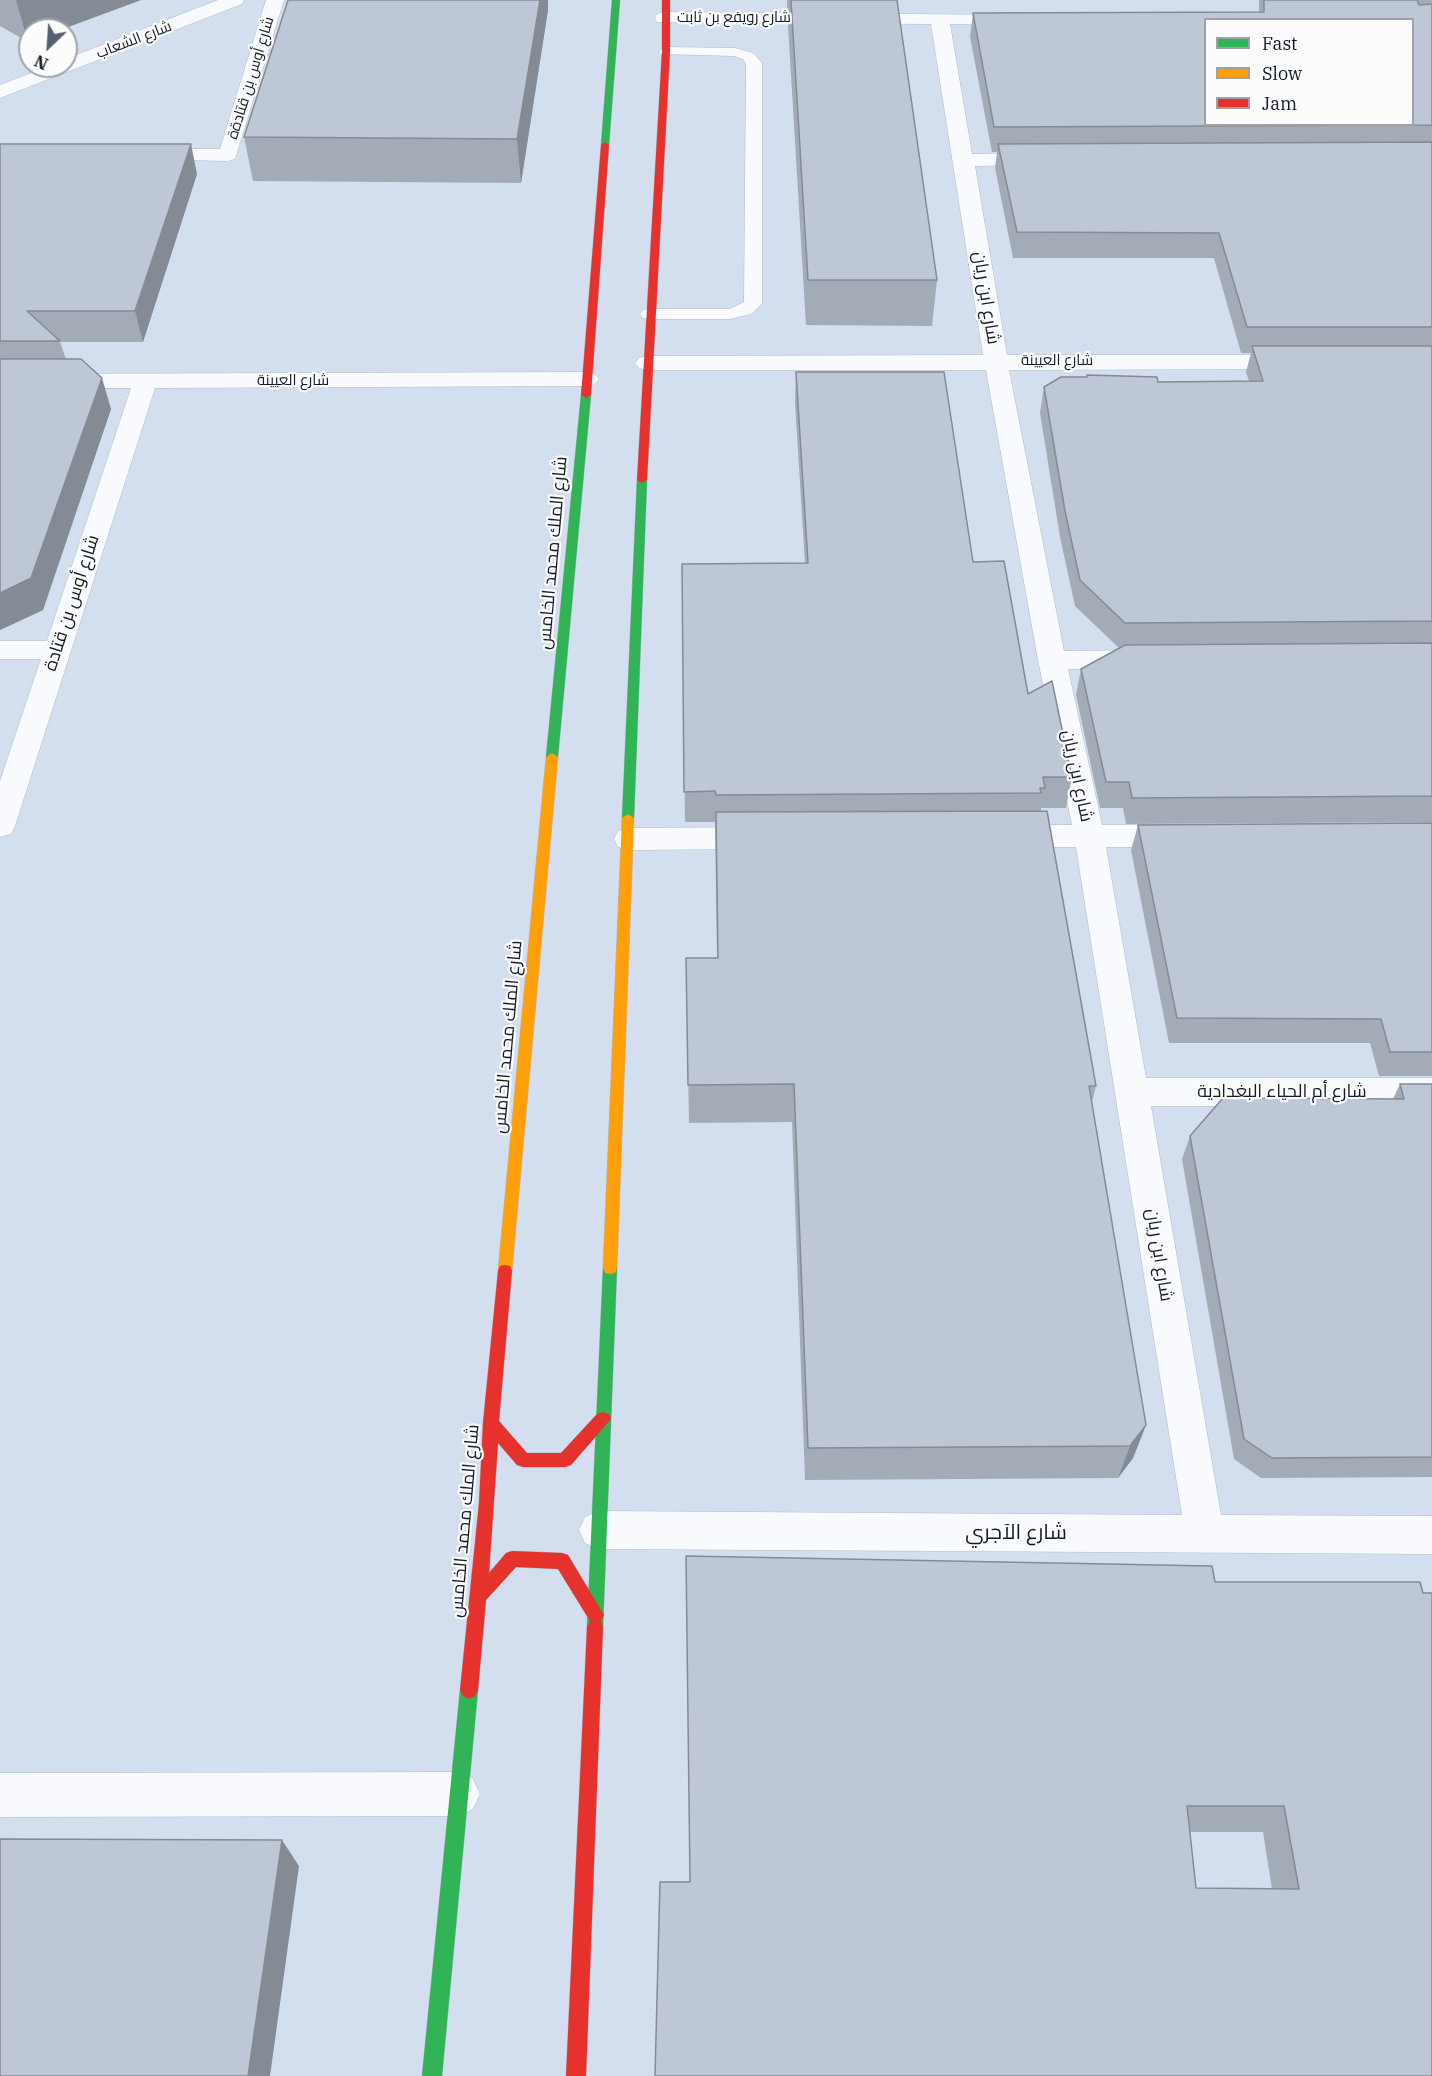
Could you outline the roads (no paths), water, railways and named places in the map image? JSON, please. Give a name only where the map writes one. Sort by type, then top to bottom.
[{"type":"street","name":"شارع الشعاب","points":[[0,92],[235,0]]},
{"type":"street","name":"شارع أوس بن قتادةة","points":[[126,155],[228,155],[275,0]]},
{"type":"street","name":"شارع الملك محمد الخامس","points":[[432,2076],[487,1503],[491,1423],[587,379],[616,0]]},
{"type":"street","name":"شارع رويفع بن ثابت","points":[[665,9],[940,19],[990,9],[1039,19]]},
{"type":"street","points":[[576,2076],[647,363],[666,51],[665,9]]},
{"type":"street","name":"شارع ابن ريان","points":[[940,19],[996,361],[1052,660],[1089,836],[1133,1092],[1204,1535]]},
{"type":"street","points":[[964,160],[1057,159]]},
{"type":"street","name":"شارع العيينة","points":[[647,363],[1314,362]]},
{"type":"street","name":"شارع العيينة","points":[[0,381],[587,379]]},
{"type":"street","name":"شارع أوس بن قتادة","points":[[0,826],[145,381]]},
{"type":"street","points":[[0,650],[56,650]]},
{"type":"street","points":[[1052,660],[1171,659]]},
{"type":"street","points":[[983,837],[1208,836]]},
{"type":"street","points":[[629,839],[794,838]]},
{"type":"street","name":"شارع أم الحياء البغدادية","points":[[1133,1092],[1432,1092]]},
{"type":"street","points":[[491,1423],[523,1460],[565,1460],[603,1419]]},
{"type":"street","name":"شارع الآجري","points":[[599,1530],[1432,1535]]},
{"type":"street","points":[[477,1598],[512,1560],[562,1561],[596,1615]]},
{"type":"street","points":[[0,1795],[458,1794]]},
{"type":"lane","points":[[650,314],[730,314],[745,310],[753,304],[754,63],[748,56],[735,52],[666,51]]}]
